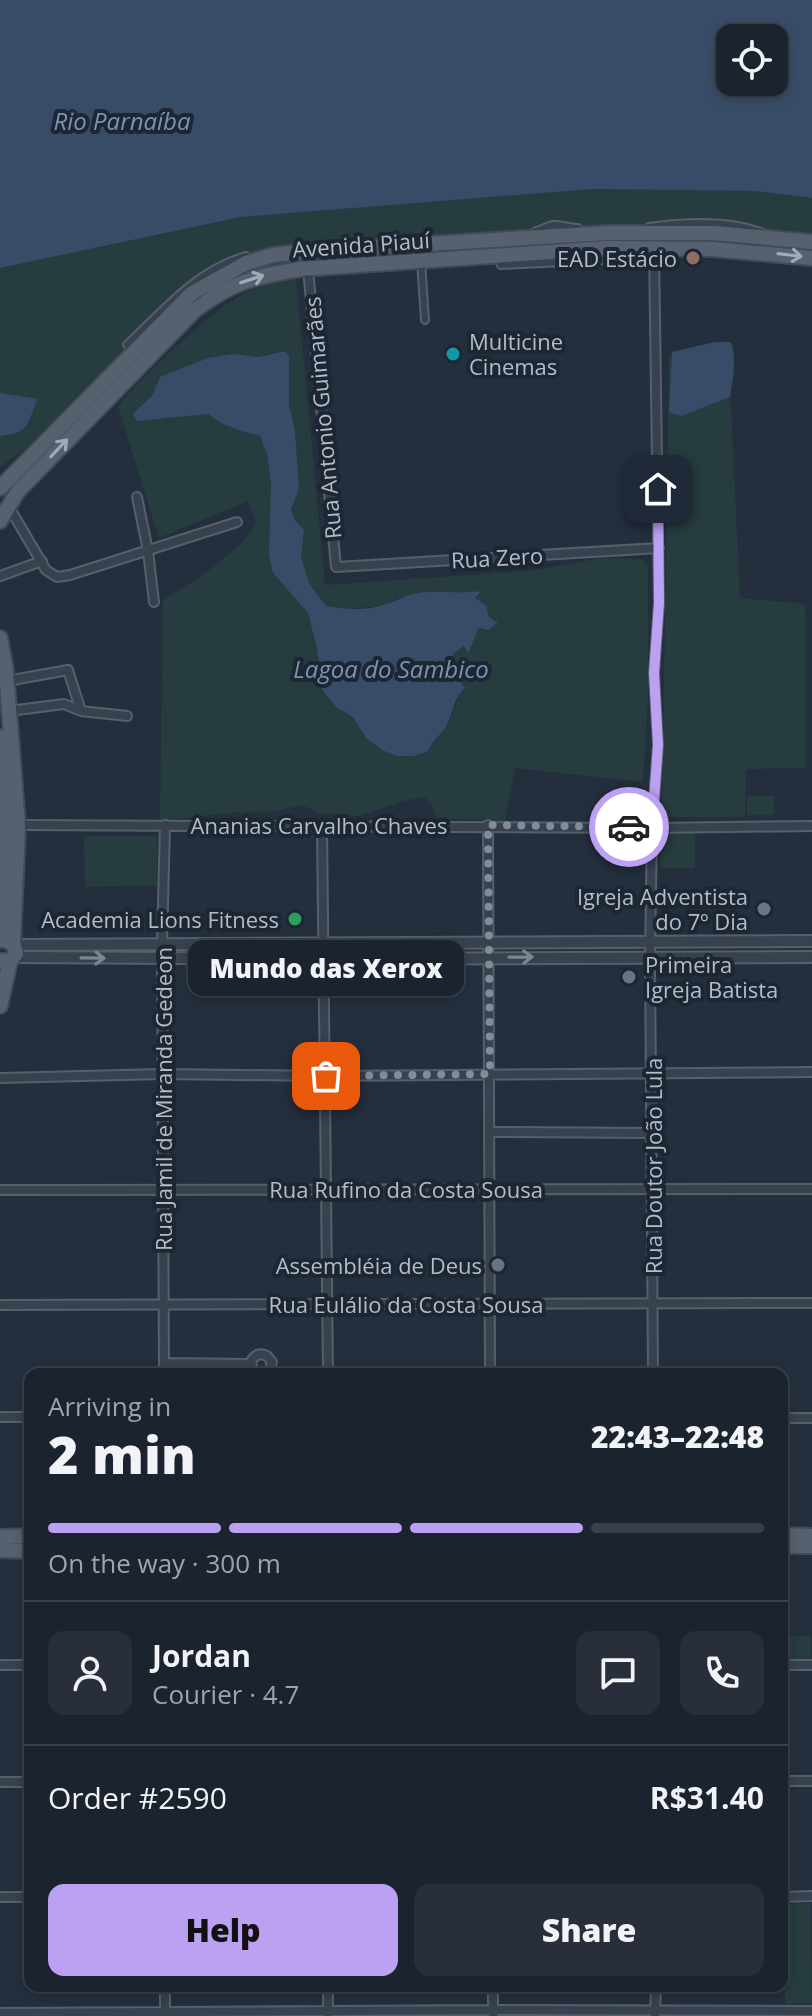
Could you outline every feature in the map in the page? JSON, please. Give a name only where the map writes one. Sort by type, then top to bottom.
[{"type":"main road","name":"Avenida Piauí","points":[[0,488],[192,293],[246,263],[273,255],[607,233],[715,233],[812,258]]},
{"type":"main road","name":"Avenida Piauí","points":[[0,521],[4,508],[18,491],[195,310],[227,288],[258,275],[594,249],[649,253],[812,240]]},
{"type":"main road","name":"Avenida Piauí","points":[[0,476],[39,447]]},
{"type":"main road","points":[[0,638],[7,681],[18,825],[8,950],[0,1006]]},
{"type":"main road","points":[[0,737],[8,950]]},
{"type":"main road","points":[[788,1535],[812,1536]]},
{"type":"main road","points":[[0,1537],[24,1536]]},
{"type":"main road","points":[[788,1546],[812,1546]]},
{"type":"main road","points":[[0,1550],[24,1551]]},
{"type":"street","points":[[127,345],[194,282],[216,268],[239,258],[294,247],[542,231],[548,226],[563,225],[584,228],[701,224],[747,227],[812,240]]},
{"type":"street","points":[[501,265],[649,253],[659,548],[659,618],[654,673],[658,745],[652,828],[651,943]]},
{"type":"street","points":[[421,261],[425,320]]},
{"type":"street","name":"Rua Antonio Guimarães","points":[[308,269],[336,567]]},
{"type":"street","points":[[137,497],[154,602]]},
{"type":"street","points":[[4,508],[50,574],[57,577],[237,522]]},
{"type":"street","name":"Rua Zero","points":[[336,567],[659,548]]},
{"type":"street","points":[[0,576],[42,561]]},
{"type":"street","points":[[7,681],[68,670],[81,711]]},
{"type":"street","points":[[9,711],[64,704],[81,711],[127,716]]},
{"type":"street","name":"Ananias Carvalho Chaves","points":[[18,825],[812,826]]},
{"type":"street","name":"Rua Jamil de Miranda Gedeon","points":[[164,1368],[162,944],[165,825]]},
{"type":"street","points":[[488,825],[490,1368]]},
{"type":"street","points":[[322,826],[328,1368]]},
{"type":"street","points":[[8,950],[162,944],[812,941]]},
{"type":"street","points":[[565,942],[565,956]]},
{"type":"street","points":[[731,956],[732,942]]},
{"type":"street","name":"Rua Doutor João Lula","points":[[651,943],[653,1368]]},
{"type":"street","points":[[8,950],[163,959],[812,957]]},
{"type":"street","points":[[0,1078],[164,1074],[326,1076],[812,1072]]},
{"type":"street","points":[[490,1132],[653,1133]]},
{"type":"street","name":"Rua Rufino da Costa Sousa","points":[[0,1190],[812,1189]]},
{"type":"street","name":"Rua Eulálio da Costa Sousa","points":[[0,1305],[812,1303]]},
{"type":"street","points":[[251,1364],[257,1355],[267,1356],[272,1366],[270,1368]]},
{"type":"street","points":[[164,1363],[251,1364]]},
{"type":"street","points":[[251,1364],[254,1368]]},
{"type":"street","points":[[0,1417],[24,1417]]},
{"type":"street","points":[[788,1418],[812,1418]]},
{"type":"street","points":[[0,1665],[24,1665]]},
{"type":"street","points":[[788,1665],[812,1665]]},
{"type":"street","points":[[788,1781],[812,1781]]},
{"type":"street","points":[[0,1782],[24,1782]]},
{"type":"street","points":[[788,1897],[812,1896]]},
{"type":"street","points":[[0,1897],[24,1897]]},
{"type":"street","points":[[165,1992],[165,2014]]},
{"type":"street","points":[[328,1992],[328,2014]]},
{"type":"street","points":[[493,1992],[493,2013]]},
{"type":"street","points":[[655,2014],[656,1992]]},
{"type":"street","points":[[0,2013],[655,2014],[812,2011]]},
{"type":"green space","points":[[593,189],[755,191],[812,198],[812,238],[644,227],[572,228],[563,225],[542,231],[265,252],[127,345],[71,409],[26,449],[0,467],[0,268],[241,217]]},
{"type":"green space","points":[[296,279],[325,585],[529,571],[602,558],[641,559],[648,566],[648,700],[643,782],[515,768],[505,822],[437,818],[432,804],[424,797],[359,816],[319,813],[302,805],[268,813],[237,812],[160,821],[163,600],[228,555],[256,523],[248,501],[159,538],[118,407],[155,366],[218,310],[246,292],[278,281]],"holes":[[[285,351],[289,404],[295,431],[299,489],[291,509],[304,530],[301,557],[310,585],[326,606],[347,609],[381,606],[424,592],[480,592],[475,598],[491,620],[497,622],[479,628],[468,652],[464,646],[453,654],[454,667],[461,671],[458,697],[449,722],[435,738],[412,741],[366,738],[353,717],[336,707],[322,690],[317,649],[308,613],[273,573],[271,484],[267,454],[260,436],[227,425],[209,414],[163,419],[142,403],[153,394],[233,354],[259,357]]]},
{"type":"green space","points":[[728,341],[740,598],[805,604],[806,768],[746,769],[745,817],[662,817],[669,354]]},
{"type":"green space","points":[[747,796],[774,796],[774,815],[747,815]]},
{"type":"green space","points":[[659,834],[695,834],[695,868],[660,868]]},
{"type":"green space","points":[[84,836],[157,836],[158,885],[85,887]]},
{"type":"green space","points":[[788,1636],[811,1636],[811,1661],[788,1660]]},
{"type":"green space","points":[[811,1903],[812,2003],[785,2004],[785,1992],[788,1992],[788,1904]]},
{"type":"water","name":"Rio Parnaíba","points":[[0,0],[812,0],[812,198],[755,191],[593,189],[241,217],[0,268]]},
{"type":"water","points":[[715,342],[731,342],[733,349],[730,397],[681,416],[669,412],[672,352]]},
{"type":"water","name":"Lagoa do Sambico","points":[[285,351],[289,356],[289,404],[295,431],[299,489],[291,509],[304,530],[301,557],[310,585],[326,606],[369,608],[419,593],[481,591],[475,598],[487,606],[489,616],[498,622],[488,630],[479,628],[468,653],[464,646],[453,654],[454,667],[461,671],[458,679],[465,688],[444,730],[428,751],[415,756],[397,756],[382,750],[366,738],[353,717],[336,707],[322,690],[317,649],[308,613],[273,573],[269,555],[271,484],[267,454],[260,436],[227,425],[209,414],[137,421],[133,414],[153,394],[160,377],[208,358],[233,354],[259,357]]},
{"type":"water","points":[[0,393],[38,399],[26,426],[10,435],[0,436]]},
{"type":"way so far","points":[[326,1076],[490,1074],[488,825],[629,827]]},
{"type":"place","name":"EAD Estácio","points":[[693,258]]},
{"type":"place","name":"Multicine Cinemas","points":[[453,354]]},
{"type":"place","name":"Igreja Adventista do 7º Dia","points":[[764,909]]},
{"type":"place","name":"Academia Lions Fitness","points":[[295,919]]},
{"type":"place","name":"Primeira Igreja Batista","points":[[629,977]]},
{"type":"place","name":"Mundo das Xerox","points":[[326,1076]]},
{"type":"place","name":"Assembléia de Deus","points":[[498,1265]]},
{"type":"route","points":[[629,827],[652,828],[658,745],[654,673],[659,603],[658,489]]}]
